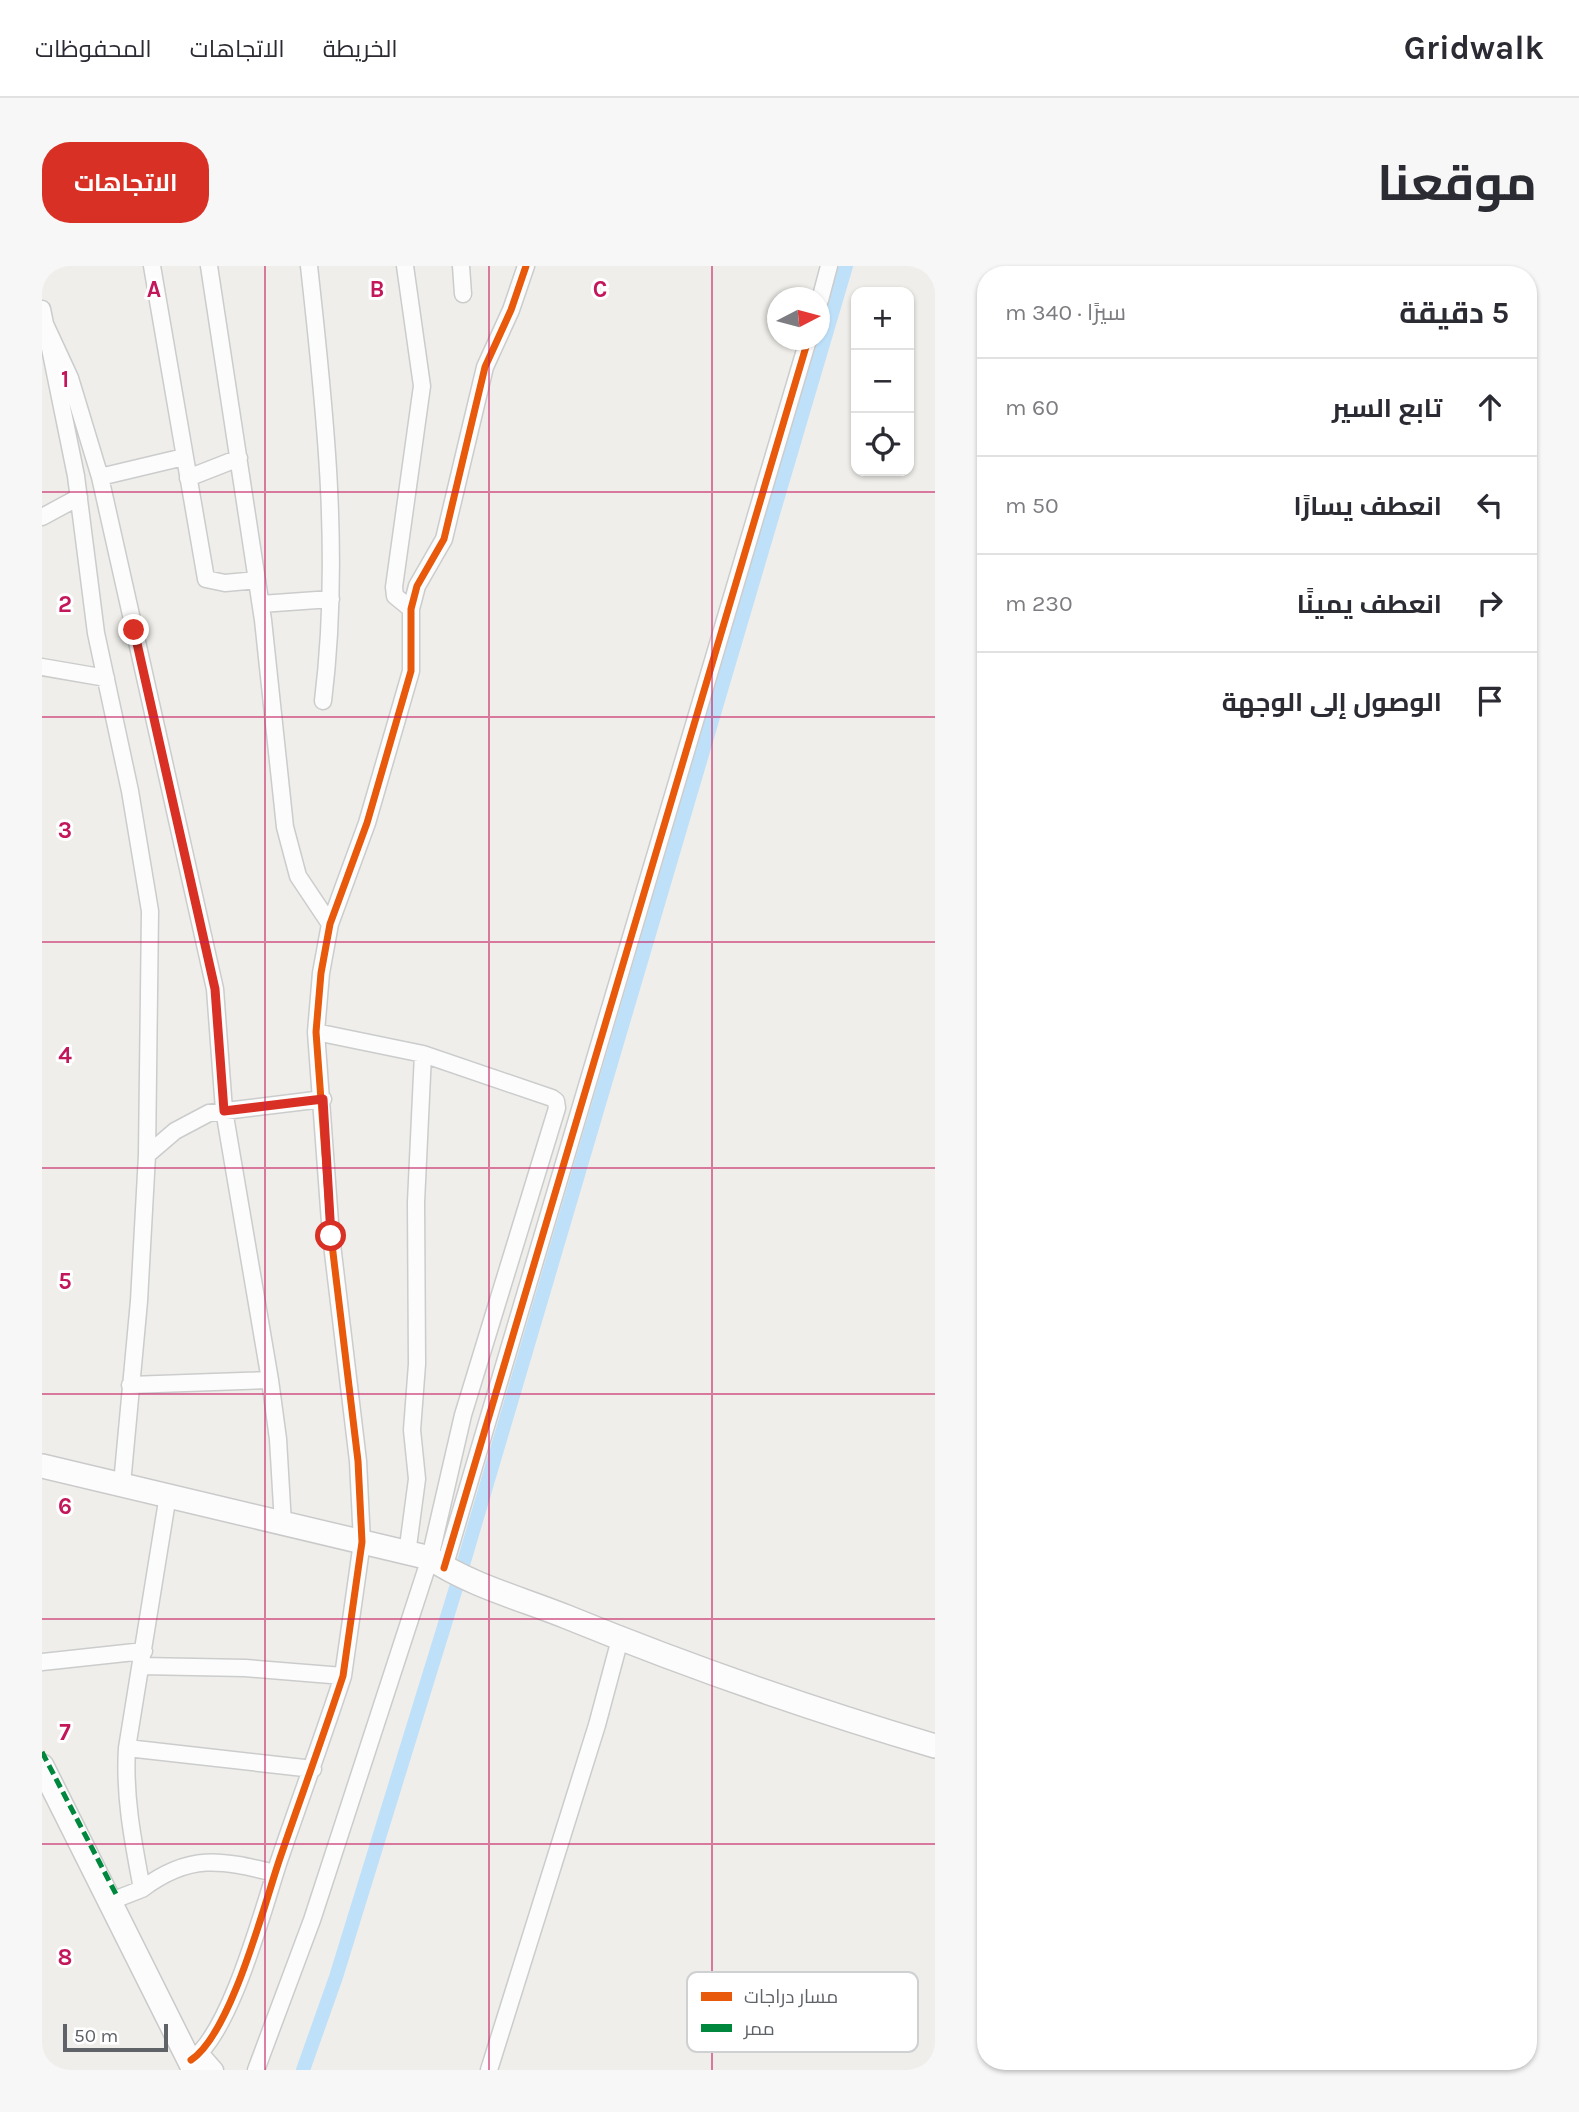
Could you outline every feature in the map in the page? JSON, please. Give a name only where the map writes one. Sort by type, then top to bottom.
[{"type":"street","points":[[152,266],[206,579],[210,582],[225,583],[257,580]]},
{"type":"street","points":[[209,266],[261,604],[288,840],[298,876],[330,924]]},
{"type":"street","points":[[309,266],[322,404],[331,599],[324,701]]},
{"type":"street","points":[[405,266],[422,386],[394,587],[396,596],[411,609]]},
{"type":"street","points":[[461,266],[463,294]]},
{"type":"street","points":[[195,2061],[212,2038],[246,1963],[343,1676],[362,1542],[358,1461],[331,1236],[316,1032],[321,973],[330,924],[367,823],[411,671],[411,609],[417,586],[444,539],[485,367],[511,310],[526,266]]},
{"type":"street","points":[[823,287],[829,266]]},
{"type":"street","points":[[44,317],[70,378],[100,477],[215,989],[224,1111],[270,1380],[278,1439],[283,1524]]},
{"type":"street","points":[[44,317],[79,497],[96,632],[150,911],[147,1156],[139,1301],[122,1484]]},
{"type":"street","points":[[256,2070],[312,1920],[427,1560],[805,350]]},
{"type":"street","points":[[100,477],[184,457]]},
{"type":"street","points":[[188,478],[239,458]]},
{"type":"street","points":[[42,517],[79,497]]},
{"type":"street","points":[[261,604],[331,599]]},
{"type":"street","points":[[42,667],[106,678]]},
{"type":"street","points":[[316,1032],[423,1054],[556,1101],[463,1415],[427,1560]]},
{"type":"street","points":[[423,1054],[416,1202],[417,1364],[412,1430],[427,1560]]},
{"type":"street","points":[[147,1156],[194,1119],[224,1111],[323,1099]]},
{"type":"street","points":[[130,1385],[270,1380]]},
{"type":"street","points":[[42,1466],[427,1560],[620,1639],[783,1698],[935,1745]]},
{"type":"street","points":[[142,1889],[127,1810],[127,1748],[168,1495]]},
{"type":"street","points":[[489,2070],[597,1725],[620,1639]]},
{"type":"street","points":[[42,1662],[143,1658],[343,1676]]},
{"type":"street","points":[[127,1748],[313,1769]]},
{"type":"street","points":[[42,1766],[195,2061],[215,2070]]},
{"type":"street","points":[[111,1901],[142,1889],[164,1872],[206,1862],[230,1862],[275,1872]]},
{"type":"waterway","points":[[303,2070],[336,1977],[460,1575],[846,266]]},
{"type":"marked path","points":[[42,1752],[118,1898]]},
{"type":"cycle path","points":[[191,2060],[206,2046],[233,1997],[343,1676],[362,1542],[358,1461],[331,1236],[316,1032],[321,973],[330,924],[367,823],[411,671],[411,609],[417,586],[444,539],[485,367],[511,310],[526,266]]},
{"type":"cycle path","points":[[444,1568],[805,350]]},
{"type":"route","points":[[134,630],[215,989],[224,1111],[323,1099],[331,1236]]}]
